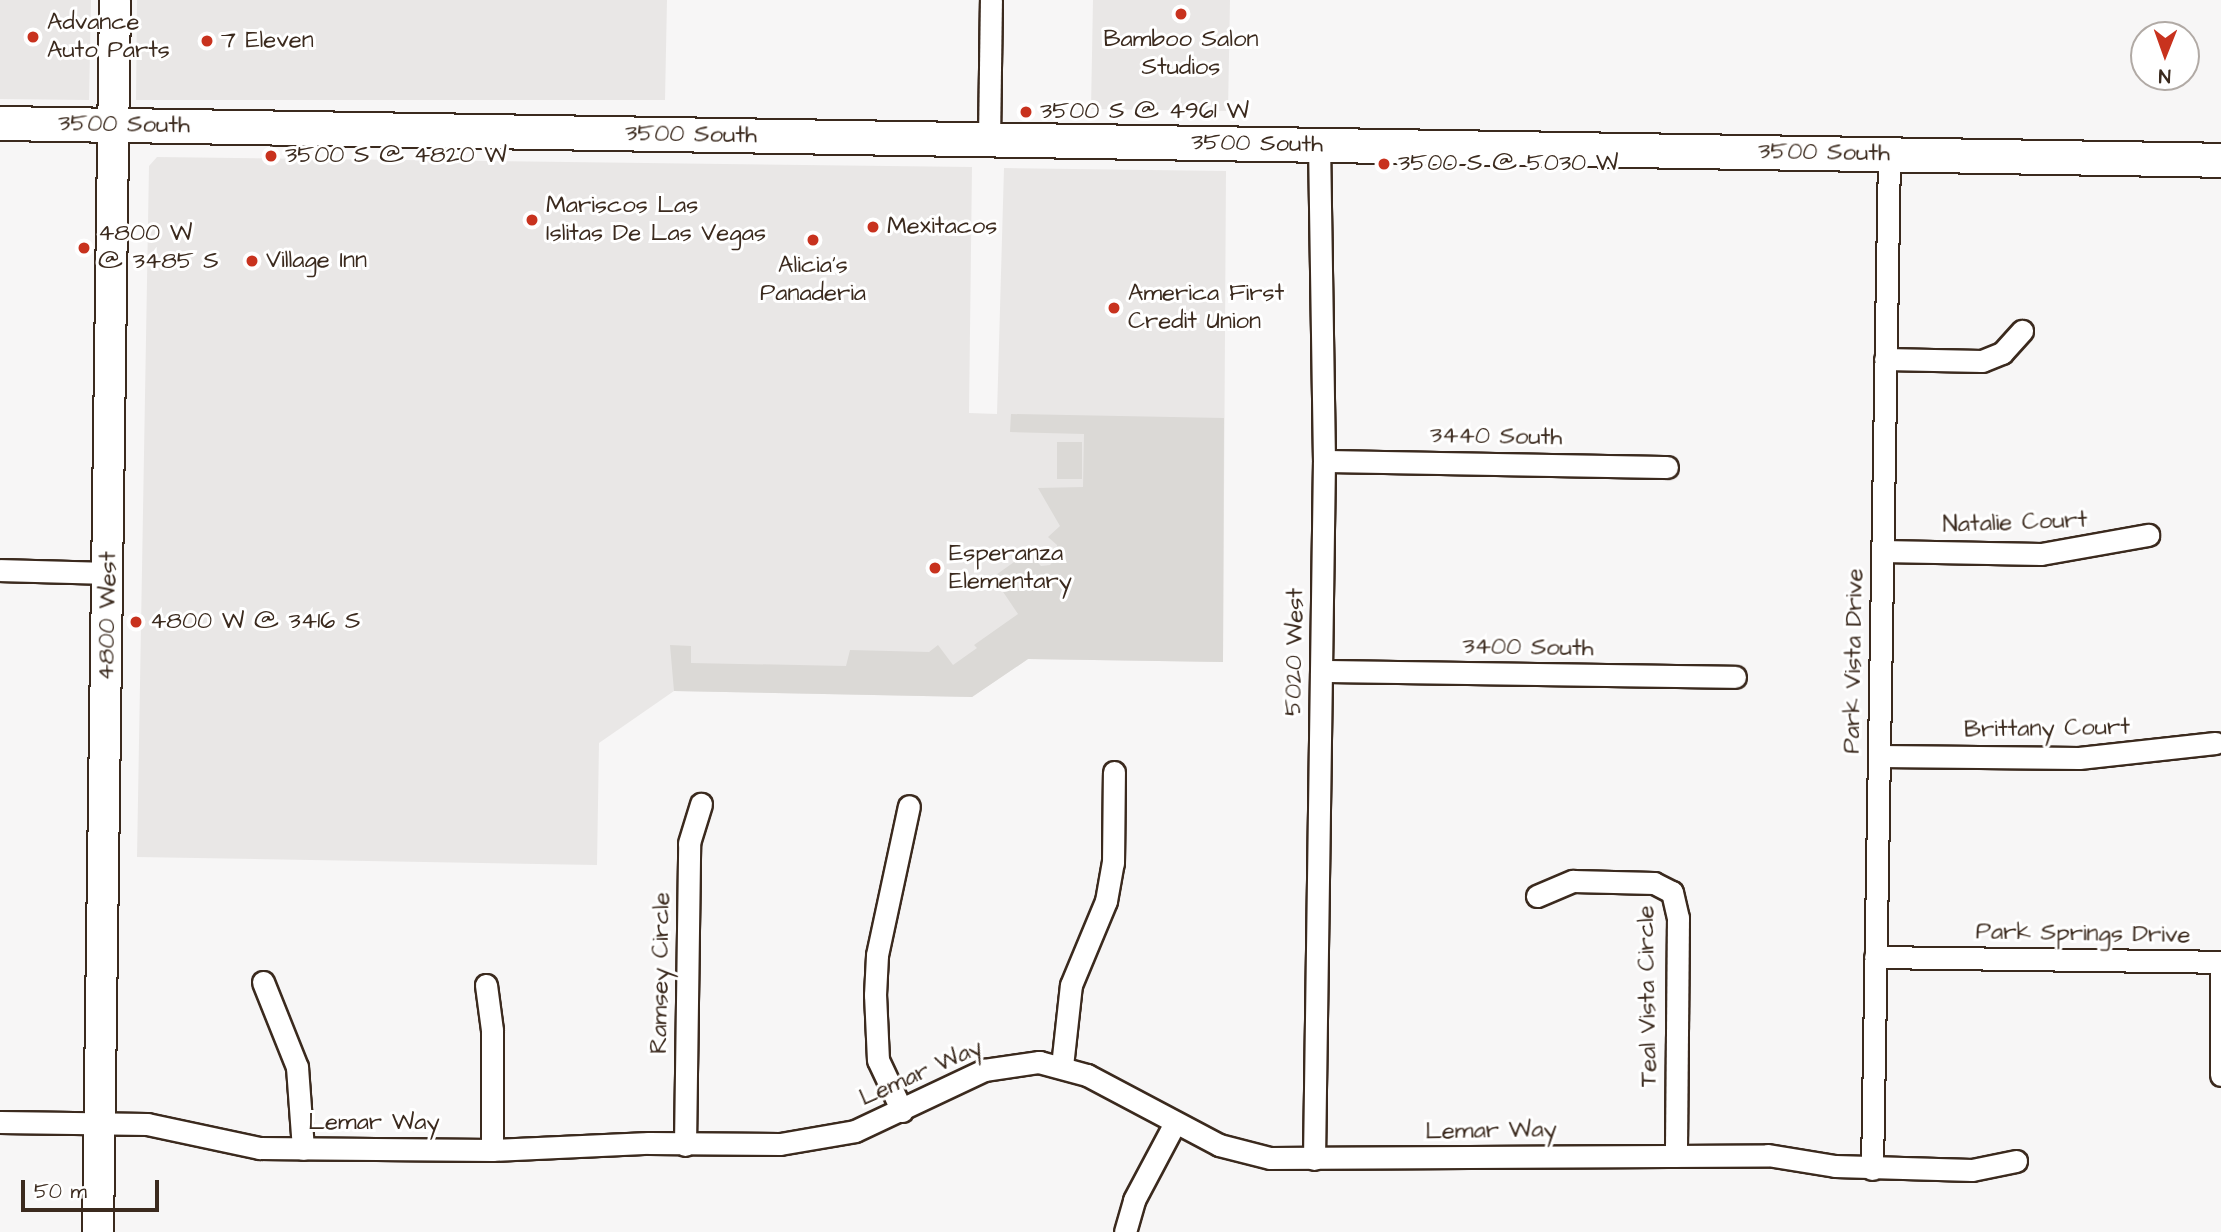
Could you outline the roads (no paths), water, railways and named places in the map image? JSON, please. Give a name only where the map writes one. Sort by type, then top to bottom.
[{"type":"main road","name":"4800 West","points":[[98,1232],[115,0]]},
{"type":"main road","name":"3500 South","points":[[0,123],[2221,160]]},
{"type":"street","points":[[989,140],[991,0]]},
{"type":"street","name":"5020 West","points":[[1314,1159],[1324,461],[1319,145]]},
{"type":"street","name":"Park Vista Drive","points":[[1872,1169],[1889,155]]},
{"type":"street","points":[[1885,359],[1982,361],[2010,348],[2022,331]]},
{"type":"street","name":"3440 South","points":[[1324,461],[1667,467]]},
{"type":"street","name":"Natalie Court","points":[[1882,551],[2053,553],[2148,535]]},
{"type":"street","points":[[0,570],[108,573]]},
{"type":"street","name":"3400 South","points":[[1321,671],[1735,677]]},
{"type":"street","name":"Brittany Court","points":[[1878,756],[2079,758],[2216,743]]},
{"type":"street","points":[[1062,1066],[1071,985],[1098,926],[1108,888],[1114,772]]},
{"type":"street","name":"Ramsey Circle","points":[[685,1145],[689,843],[701,804]]},
{"type":"street","points":[[902,1111],[878,1060],[875,995],[877,955],[909,806]]},
{"type":"street","name":"Teal Vista Circle","points":[[1537,896],[1573,881],[1654,883],[1672,892],[1678,918],[1676,1156]]},
{"type":"street","name":"Park Springs Drive","points":[[1875,957],[2221,962],[2221,1074]]},
{"type":"street","points":[[263,982],[297,1067],[303,1149]]},
{"type":"street","points":[[485,985],[492,1030],[492,1150]]},
{"type":"street","name":"Lemar Way","points":[[0,1122],[147,1124],[237,1144],[303,1149],[492,1150],[745,1146],[813,1140],[855,1131],[984,1070],[1018,1063],[1062,1066],[1243,1154],[1314,1159],[1780,1156],[1872,1169],[1972,1170],[2016,1161]]},
{"type":"street","points":[[1125,1232],[1133,1200],[1175,1123]]},
{"type":"place","name":"Bamboo Salon Studios","points":[[1181,14]]},
{"type":"place","name":"Advance Auto Parts","points":[[33,37]]},
{"type":"place","name":"7 Eleven","points":[[207,41]]},
{"type":"place","name":"3500 S @ 4961 W","points":[[1026,112]]},
{"type":"place","name":"3500 S @ 4820 W","points":[[271,156]]},
{"type":"place","name":"3500 S @ 5030 W","points":[[1384,164]]},
{"type":"place","name":"Mariscos Las Islitas De Las Vegas","points":[[532,220]]},
{"type":"place","name":"Mexitacos","points":[[873,227]]},
{"type":"place","name":"Alicia's Panaderia","points":[[813,240]]},
{"type":"place","name":"4800 W @ 3485 S","points":[[84,248]]},
{"type":"place","name":"Village Inn","points":[[252,261]]},
{"type":"place","name":"America First Credit Union","points":[[1114,308]]},
{"type":"place","name":"Esperanza Elementary","points":[[935,568]]},
{"type":"place","name":"4800 W @ 3416 S","points":[[136,622]]}]
